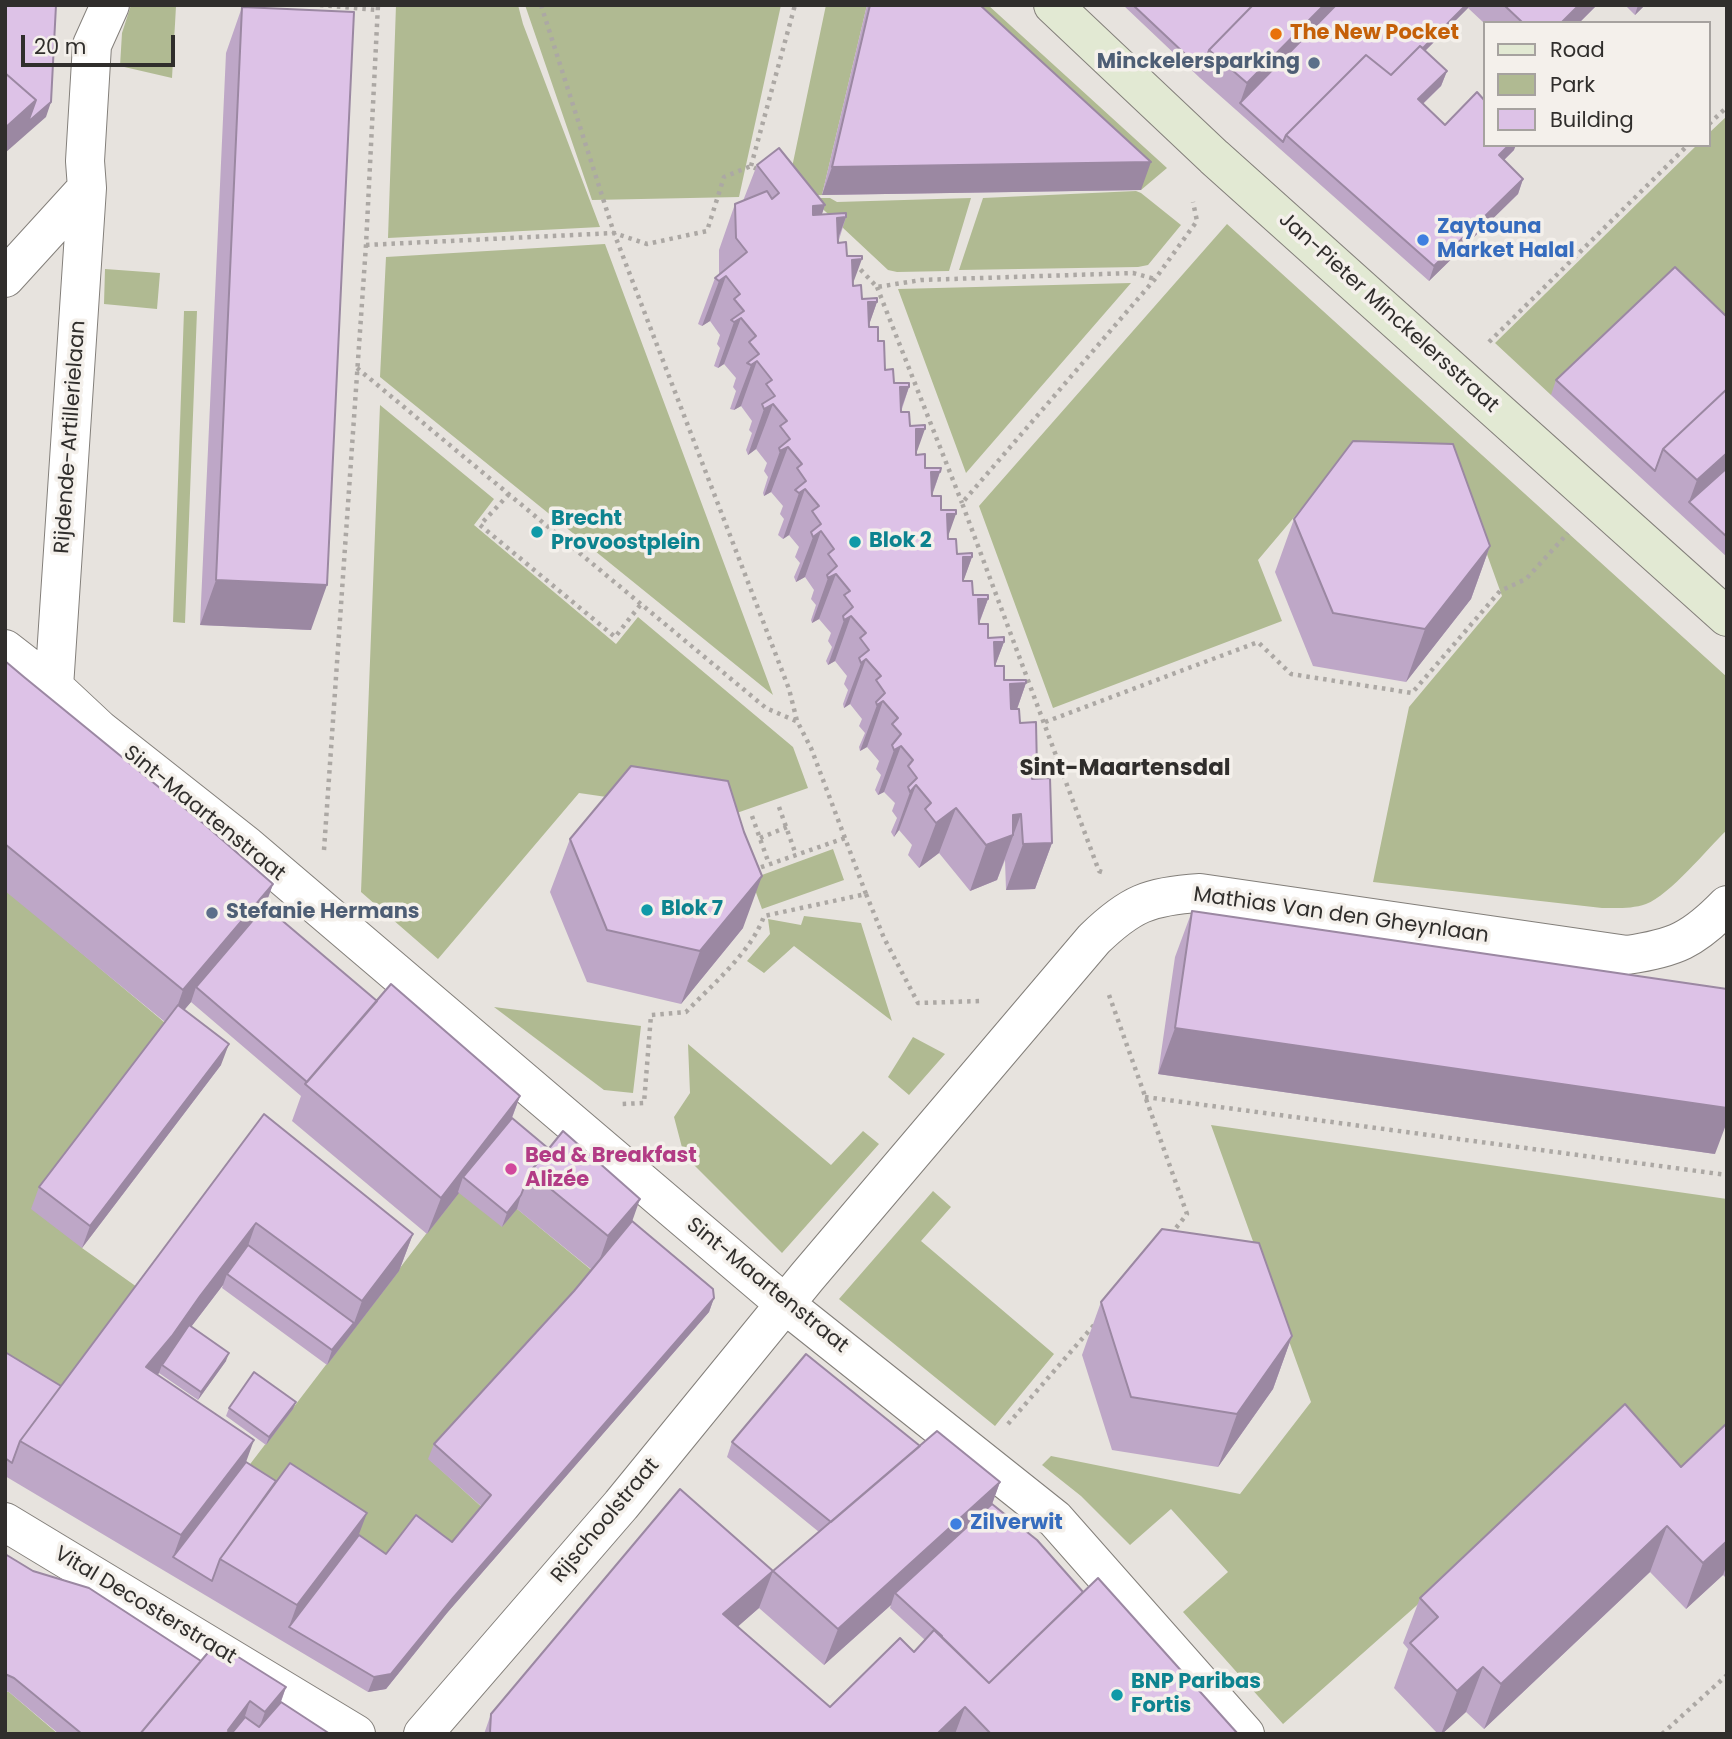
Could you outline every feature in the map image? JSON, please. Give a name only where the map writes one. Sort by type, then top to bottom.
[{"type":"street","name":"Rijdende-Artillerielaan","points":[[54,687],[88,188],[85,161],[92,45],[110,5]]},
{"type":"street","name":"Jan-Pieter Minckelersstraat","points":[[1054,5],[1213,157],[1727,617]]},
{"type":"street","points":[[5,278],[88,188]]},
{"type":"street","name":"Sint-Maartenstraat","points":[[5,649],[54,687],[100,730],[247,846],[786,1305],[1055,1519],[1245,1734]]},
{"type":"street","name":"Mathias Van den Gheynlaan","points":[[786,1305],[1094,939],[1115,919],[1136,905],[1154,898],[1200,893],[1626,955],[1673,946],[1709,924],[1727,905]]},
{"type":"street","name":"Rijschoolstraat","points":[[423,1734],[621,1505],[786,1305]]},
{"type":"street","name":"Vital Decosterstraat","points":[[5,1522],[356,1734]]},
{"type":"path","points":[[320,5],[378,8],[366,245],[323,857]]},
{"type":"path","points":[[541,5],[614,233],[784,676],[797,721],[811,748],[884,938],[918,1003],[987,1000]]},
{"type":"path","points":[[751,166],[794,5]]},
{"type":"path","points":[[1711,122],[1727,107]]},
{"type":"path","points":[[1488,342],[1686,147]]},
{"type":"path","points":[[962,503],[1155,279],[1197,221],[1189,180],[1213,157]]},
{"type":"path","points":[[366,245],[614,233],[647,244],[707,231],[724,177],[751,166]]},
{"type":"path","points":[[751,166],[768,175]]},
{"type":"path","points":[[840,248],[877,287],[962,503],[1099,871],[1123,875],[1136,905]]},
{"type":"path","points":[[877,287],[921,280],[1133,273],[1155,279]]},
{"type":"path","points":[[356,367],[766,708],[797,721]]},
{"type":"path","points":[[509,494],[480,525],[615,637],[642,604]]},
{"type":"path","points":[[1045,722],[1258,642],[1292,674],[1412,693],[1500,591],[1526,579],[1573,528]]},
{"type":"path","points":[[779,807],[796,855]]},
{"type":"path","points":[[752,816],[769,864]]},
{"type":"path","points":[[760,838],[787,827]]},
{"type":"path","points":[[748,872],[845,838]]},
{"type":"path","points":[[620,1104],[644,1103],[651,1015],[686,1012],[729,968],[760,928],[764,916],[866,894]]},
{"type":"path","points":[[1105,985],[1187,1214],[1170,1235]]},
{"type":"path","points":[[1145,1097],[1727,1175]]},
{"type":"path","points":[[1007,1426],[1101,1317]]},
{"type":"path","points":[[1662,1734],[1727,1675]]},
{"type":"green space","points":[[131,5],[176,6],[172,78],[120,66],[122,33]]},
{"type":"green space","points":[[396,5],[518,5],[600,227],[388,238]]},
{"type":"green space","points":[[525,5],[781,5],[739,197],[592,200]]},
{"type":"green space","points":[[826,5],[867,5],[822,195],[786,196]]},
{"type":"green space","points":[[940,5],[988,5],[1167,168],[1141,190]]},
{"type":"green space","points":[[1727,116],[1727,337],[1551,395],[1495,343],[1695,147],[1711,147],[1711,131]]},
{"type":"green space","points":[[1136,191],[1181,225],[1148,265],[959,270],[983,198]]},
{"type":"green space","points":[[811,198],[830,198],[837,202],[971,198],[949,271],[897,272],[888,270]]},
{"type":"green space","points":[[1227,224],[1727,677],[1727,830],[1677,882],[1656,899],[1635,907],[1602,908],[1373,882],[1409,707],[1502,596],[1461,482],[1328,477],[1258,560],[1282,621],[1053,708],[979,506]]},
{"type":"green space","points":[[605,244],[773,695],[380,377],[386,257]]},
{"type":"green space","points":[[105,269],[160,273],[157,309],[104,304]]},
{"type":"green space","points":[[1131,283],[966,473],[898,289]]},
{"type":"green space","points":[[184,311],[197,311],[185,623],[173,622]]},
{"type":"green space","points":[[380,405],[494,499],[474,525],[616,644],[638,617],[793,747],[808,788],[731,815],[579,793],[438,959],[361,892]]},
{"type":"green space","points":[[833,849],[844,880],[762,909],[751,879]]},
{"type":"green space","points":[[5,889],[170,1027],[82,1248],[144,1292],[60,1404],[5,1370]]},
{"type":"green space","points":[[804,916],[861,923],[892,1021],[794,946],[764,973],[747,961],[770,934],[768,919],[801,925]]},
{"type":"green space","points":[[494,1007],[641,1026],[633,1093],[604,1090]]},
{"type":"green space","points":[[913,1037],[945,1054],[909,1095],[888,1077]]},
{"type":"green space","points":[[688,1044],[831,1165],[863,1131],[879,1144],[782,1253],[684,1155],[674,1117],[690,1093]]},
{"type":"green space","points":[[1211,1125],[1727,1199],[1727,1433],[1653,1499],[1602,1441],[1283,1724],[1183,1612],[1228,1572],[1171,1509],[1130,1545],[1081,1496],[1042,1465],[1051,1456],[1240,1494],[1311,1402]]},
{"type":"green space","points":[[933,1191],[951,1207],[921,1241],[1054,1354],[995,1426],[839,1299]]},
{"type":"green space","points":[[458,1192],[516,1208],[595,1273],[429,1459],[485,1510],[447,1556],[381,1569],[241,1476]]},
{"type":"green space","points":[[5,1691],[9,1692],[58,1734],[5,1734]]},
{"type":"building","points":[[5,5],[56,5],[51,102],[28,122],[36,100],[5,73]]},
{"type":"building","points":[[870,5],[980,5],[1151,162],[832,167]]},
{"type":"building","points":[[1133,5],[1253,5],[1209,50],[1202,70]]},
{"type":"building","points":[[1253,5],[1324,5],[1247,83],[1209,50]]},
{"type":"building","points":[[1336,5],[1466,5],[1391,75],[1366,55],[1286,135],[1283,142],[1240,103]]},
{"type":"building","points":[[1504,5],[1579,5],[1563,21],[1521,21]]},
{"type":"building","points":[[242,7],[354,12],[327,585],[216,580]]},
{"type":"building","points":[[1420,46],[1447,71],[1418,99],[1445,125],[1477,92],[1484,100],[1484,147],[1507,147],[1499,155],[1523,179],[1434,266],[1286,135],[1366,55],[1391,75]]},
{"type":"building","points":[[5,73],[36,100],[5,128]]},
{"type":"building","name":"Blok 2","points":[[779,148],[825,205],[813,206],[813,215],[846,213],[846,217],[837,218],[838,243],[846,242],[847,256],[862,256],[862,259],[852,260],[853,286],[861,285],[862,299],[877,298],[877,302],[868,302],[869,327],[878,327],[878,341],[884,341],[885,370],[893,369],[894,383],[909,383],[909,387],[900,387],[901,412],[909,412],[910,426],[925,425],[925,429],[916,429],[916,455],[925,454],[925,468],[941,468],[940,472],[931,472],[932,496],[941,496],[941,510],[956,510],[956,514],[947,514],[948,539],[956,539],[957,554],[972,553],[972,557],[963,557],[963,581],[972,581],[973,595],[988,595],[988,599],[978,599],[979,624],[988,624],[988,638],[1004,637],[1004,642],[994,642],[995,666],[1004,666],[1004,680],[1026,680],[1026,683],[1010,684],[1011,709],[1019,709],[1020,723],[1036,722],[1037,770],[1031,771],[1032,779],[1050,778],[1052,843],[1023,844],[1021,814],[1013,815],[1013,835],[986,845],[956,808],[936,823],[925,809],[931,803],[916,785],[910,792],[908,787],[917,778],[908,766],[913,760],[901,746],[894,750],[892,745],[901,734],[892,724],[898,718],[883,701],[877,705],[876,702],[885,693],[876,680],[881,676],[866,659],[861,663],[859,658],[869,650],[860,638],[866,633],[851,616],[844,620],[843,616],[853,607],[844,595],[850,591],[836,574],[828,578],[827,575],[837,566],[828,554],[834,549],[821,531],[813,537],[811,532],[821,524],[812,511],[819,506],[805,489],[799,493],[795,490],[806,481],[797,468],[802,464],[788,447],[780,451],[779,448],[790,439],[780,426],[787,421],[773,404],[764,409],[762,404],[775,396],[766,384],[772,380],[757,361],[751,365],[747,363],[759,354],[749,342],[756,336],[741,318],[734,322],[731,320],[744,311],[734,299],[740,294],[726,276],[719,281],[715,278],[747,252],[736,238],[735,204],[767,191],[772,199],[779,193],[757,165]]},
{"type":"building","points":[[1675,267],[1727,317],[1727,389],[1663,449],[1655,471],[1556,380]]},
{"type":"building","points":[[1727,389],[1727,453],[1697,480],[1663,449]]},
{"type":"building","points":[[1353,441],[1453,444],[1490,546],[1425,629],[1333,613],[1294,519]]},
{"type":"building","points":[[1727,468],[1727,537],[1689,502]]},
{"type":"building","points":[[5,661],[273,884],[183,990],[5,844]]},
{"type":"building","points":[[631,766],[728,781],[744,832],[762,876],[700,951],[607,930],[570,839]]},
{"type":"building","points":[[265,906],[377,1001],[307,1082],[196,987]]},
{"type":"building","points":[[1192,911],[1727,989],[1727,1108],[1175,1028]]},
{"type":"building","points":[[391,984],[520,1096],[441,1198],[305,1084]]},
{"type":"building","points":[[178,1005],[229,1044],[90,1226],[39,1187]]},
{"type":"building","points":[[264,1114],[413,1234],[362,1301],[256,1223],[146,1367],[254,1440],[181,1535],[20,1441]]},
{"type":"building","points":[[512,1118],[549,1149],[530,1172],[521,1195],[507,1213],[463,1177]]},
{"type":"building","points":[[563,1131],[640,1199],[608,1236],[530,1172]]},
{"type":"building","points":[[632,1221],[713,1289],[714,1298],[453,1598],[391,1674],[374,1677],[289,1627],[359,1535],[386,1554],[416,1515],[452,1542],[491,1495],[434,1444],[574,1291]]},
{"type":"building","points":[[1162,1229],[1259,1243],[1292,1336],[1237,1414],[1131,1397],[1101,1302]]},
{"type":"building","points":[[248,1245],[354,1323],[332,1350],[227,1274]]},
{"type":"building","points":[[189,1325],[229,1353],[201,1392],[162,1365]]},
{"type":"building","points":[[5,1352],[61,1386],[20,1441],[12,1463],[5,1458]]},
{"type":"building","points":[[806,1354],[920,1446],[831,1522],[732,1442]]},
{"type":"building","points":[[254,1372],[296,1402],[269,1437],[229,1408]]},
{"type":"building","points":[[1625,1404],[1681,1467],[1727,1423],[1727,1541],[1703,1563],[1667,1526],[1501,1684],[1483,1667],[1457,1691],[1410,1643],[1438,1617],[1420,1598]]},
{"type":"building","points":[[937,1431],[1000,1482],[838,1629],[773,1571]]},
{"type":"building","points":[[246,1462],[276,1481],[220,1559],[212,1581],[173,1557]]},
{"type":"building","points":[[290,1463],[367,1513],[297,1605],[220,1559]]},
{"type":"building","points":[[680,1489],[773,1571],[723,1614],[830,1707],[900,1638],[914,1652],[934,1630],[989,1683],[1098,1578],[1238,1734],[991,1734],[965,1707],[937,1734],[492,1734],[491,1714]]},
{"type":"building","points":[[992,1504],[1037,1540],[1083,1592],[989,1683],[895,1593]]},
{"type":"building","points":[[5,1554],[33,1571],[89,1588],[201,1661],[140,1734],[82,1734],[14,1678],[5,1674]]},
{"type":"building","points":[[216,1643],[286,1687],[265,1712],[250,1701],[226,1734],[140,1734]]},
{"type":"building","points":[[281,1702],[330,1734],[231,1734],[245,1717],[259,1727]]},
{"type":"place","name":"The New Pocket","points":[[1276,34]]},
{"type":"place","name":"Minckelersparking","points":[[1314,63]]},
{"type":"place","name":"Zaytouna Market Halal","points":[[1423,240]]},
{"type":"place","name":"Brecht Provoostplein","points":[[537,532]]},
{"type":"place","name":"Blok 2","points":[[855,542]]},
{"type":"place","name":"Blok 7","points":[[647,910]]},
{"type":"place","name":"Stefanie Hermans","points":[[212,913]]},
{"type":"place","name":"Bed & Breakfast Alizée","points":[[511,1169]]},
{"type":"place","name":"Zilverwit","points":[[956,1524]]},
{"type":"place","name":"BNP Paribas Fortis","points":[[1117,1695]]},
{"type":"district","name":"Sint-Maartensdal","points":[[1125,769]]}]
